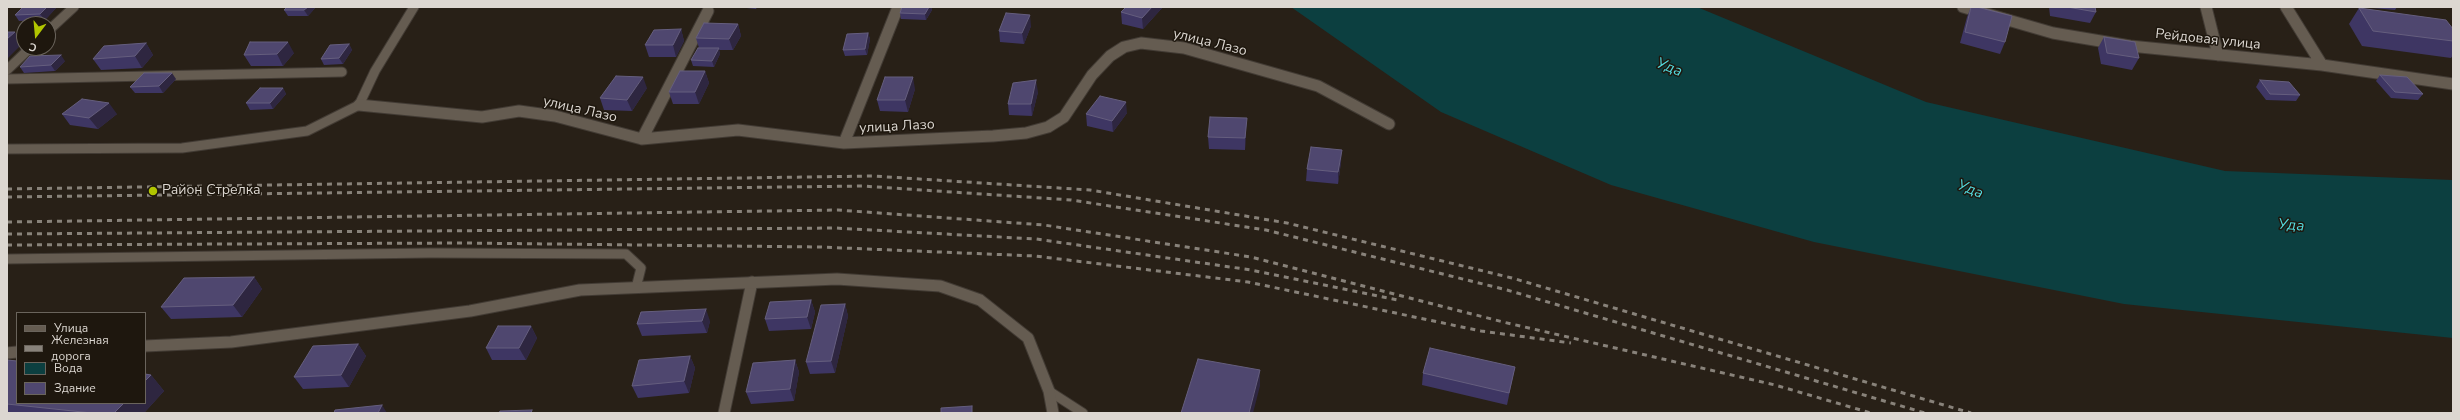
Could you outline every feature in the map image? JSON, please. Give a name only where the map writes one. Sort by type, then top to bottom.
[{"type":"street","points":[[844,143],[898,7]]},
{"type":"street","name":"Рейдовая улица","points":[[1963,7],[2053,33],[2130,46],[2322,65],[2379,75],[2453,84]]},
{"type":"street","points":[[2206,7],[2218,54]]},
{"type":"street","points":[[2286,7],[2322,65]]},
{"type":"street","points":[[642,139],[708,11]]},
{"type":"street","name":"улица Лазо","points":[[359,105],[475,117],[519,112],[533,113],[555,116],[642,139],[667,138],[738,130],[844,143],[993,136],[1026,133],[1048,127],[1064,117],[1092,75],[1110,56],[1124,47],[1141,43],[1184,48],[1318,86],[1389,124]]},
{"type":"street","points":[[146,346],[231,342],[470,310],[580,290],[837,279],[940,286],[980,300],[1028,338],[1049,391],[1053,413]]},
{"type":"street","points":[[724,413],[752,282]]},
{"type":"lane","points":[[56,24],[74,7]]},
{"type":"lane","points":[[7,149],[188,148],[307,131],[359,105],[374,71],[414,7]]},
{"type":"lane","points":[[7,70],[22,56]]},
{"type":"lane","points":[[7,79],[342,72]]},
{"type":"lane","points":[[7,259],[430,253],[626,254],[642,268],[636,288]]},
{"type":"lane","points":[[1049,391],[1083,413]]},
{"type":"water","name":"Уда","points":[[1291,7],[1697,7],[1926,102],[2225,171],[2453,180],[2453,338],[2124,304],[1814,242],[1611,185],[1441,112]]},
{"type":"building","points":[[23,7],[47,7],[40,14],[15,15]]},
{"type":"building","points":[[287,7],[308,7],[304,10],[284,10]]},
{"type":"building","points":[[902,7],[929,7],[925,14],[900,13]]},
{"type":"building","points":[[1126,7],[1152,7],[1142,18],[1121,12]]},
{"type":"building","points":[[1971,7],[1977,7],[2012,16],[2005,42],[1965,32]]},
{"type":"building","points":[[2067,7],[2095,7],[2096,12]]},
{"type":"building","points":[[2359,8],[2446,20],[2453,29],[2453,41],[2373,31]]},
{"type":"building","points":[[1006,13],[1030,15],[1022,33],[999,31]]},
{"type":"building","points":[[704,23],[738,24],[729,39],[696,38]]},
{"type":"building","points":[[681,29],[673,45],[645,45],[654,30]]},
{"type":"building","points":[[7,32],[15,32],[7,39]]},
{"type":"building","points":[[868,33],[865,49],[843,50],[847,34]]},
{"type":"building","points":[[2104,37],[2135,42],[2139,58],[2107,53]]},
{"type":"building","points":[[250,42],[288,42],[277,54],[244,55]]},
{"type":"building","points":[[146,43],[135,56],[93,59],[104,46]]},
{"type":"building","points":[[349,44],[339,58],[321,59],[330,45]]},
{"type":"building","points":[[698,48],[719,48],[712,61],[691,60]]},
{"type":"building","points":[[61,55],[51,65],[20,67],[30,56]]},
{"type":"building","points":[[680,71],[705,71],[695,92],[669,92]]},
{"type":"building","points":[[144,73],[172,73],[159,86],[130,87]]},
{"type":"building","points":[[2380,75],[2407,77],[2423,94],[2395,92]]},
{"type":"building","points":[[616,76],[643,77],[627,100],[600,98]]},
{"type":"building","points":[[885,77],[913,77],[905,100],[877,100]]},
{"type":"building","points":[[1036,80],[1031,104],[1008,104],[1013,83]]},
{"type":"building","points":[[2260,80],[2289,82],[2300,95],[2270,94]]},
{"type":"building","points":[[260,88],[283,88],[270,103],[246,103]]},
{"type":"building","points":[[1100,96],[1126,102],[1112,121],[1086,114]]},
{"type":"building","points":[[82,99],[109,103],[89,118],[62,114]]},
{"type":"building","points":[[1210,117],[1247,118],[1245,138],[1208,137]]},
{"type":"building","points":[[1311,147],[1342,150],[1338,172],[1307,169]]},
{"type":"building","points":[[254,277],[233,305],[161,307],[184,278]]},
{"type":"building","points":[[811,300],[807,317],[765,319],[770,302]]},
{"type":"building","points":[[845,304],[831,361],[806,362],[821,305]]},
{"type":"building","points":[[706,309],[702,321],[637,324],[641,312]]},
{"type":"building","points":[[498,326],[531,326],[519,348],[486,348]]},
{"type":"building","points":[[358,344],[341,375],[294,377],[313,346]]},
{"type":"building","points":[[1430,348],[1515,367],[1509,393],[1423,373]]},
{"type":"building","points":[[690,356],[684,381],[632,386],[639,360]]},
{"type":"building","points":[[1198,359],[1260,370],[1249,413],[1181,413]]},
{"type":"building","points":[[7,360],[16,361],[16,404],[123,404],[114,413],[92,413],[7,404]]},
{"type":"building","points":[[795,360],[790,389],[746,392],[753,363]]},
{"type":"building","points":[[146,374],[151,375],[146,380]]},
{"type":"building","points":[[382,405],[378,413],[334,413],[335,410]]},
{"type":"building","points":[[972,406],[972,413],[941,413],[941,408]]},
{"type":"building","points":[[532,410],[531,413],[499,413],[500,411]]},
{"type":"railway","points":[[7,189],[873,176],[1090,190],[1287,223],[1512,278],[1971,413]]},
{"type":"railway","points":[[7,197],[862,186],[1071,200],[1266,230],[1507,290],[1925,413]]},
{"type":"railway","points":[[7,222],[838,210],[1044,225],[1251,257],[1503,322],[1775,385],[1871,413]]},
{"type":"railway","points":[[7,234],[835,228],[1036,239],[1251,270],[1398,300]]},
{"type":"railway","points":[[7,245],[462,243],[820,247],[1035,256],[1248,282],[1481,331],[1571,343]]},
{"type":"place","name":"Район Стрелка","points":[[153,191]]}]
